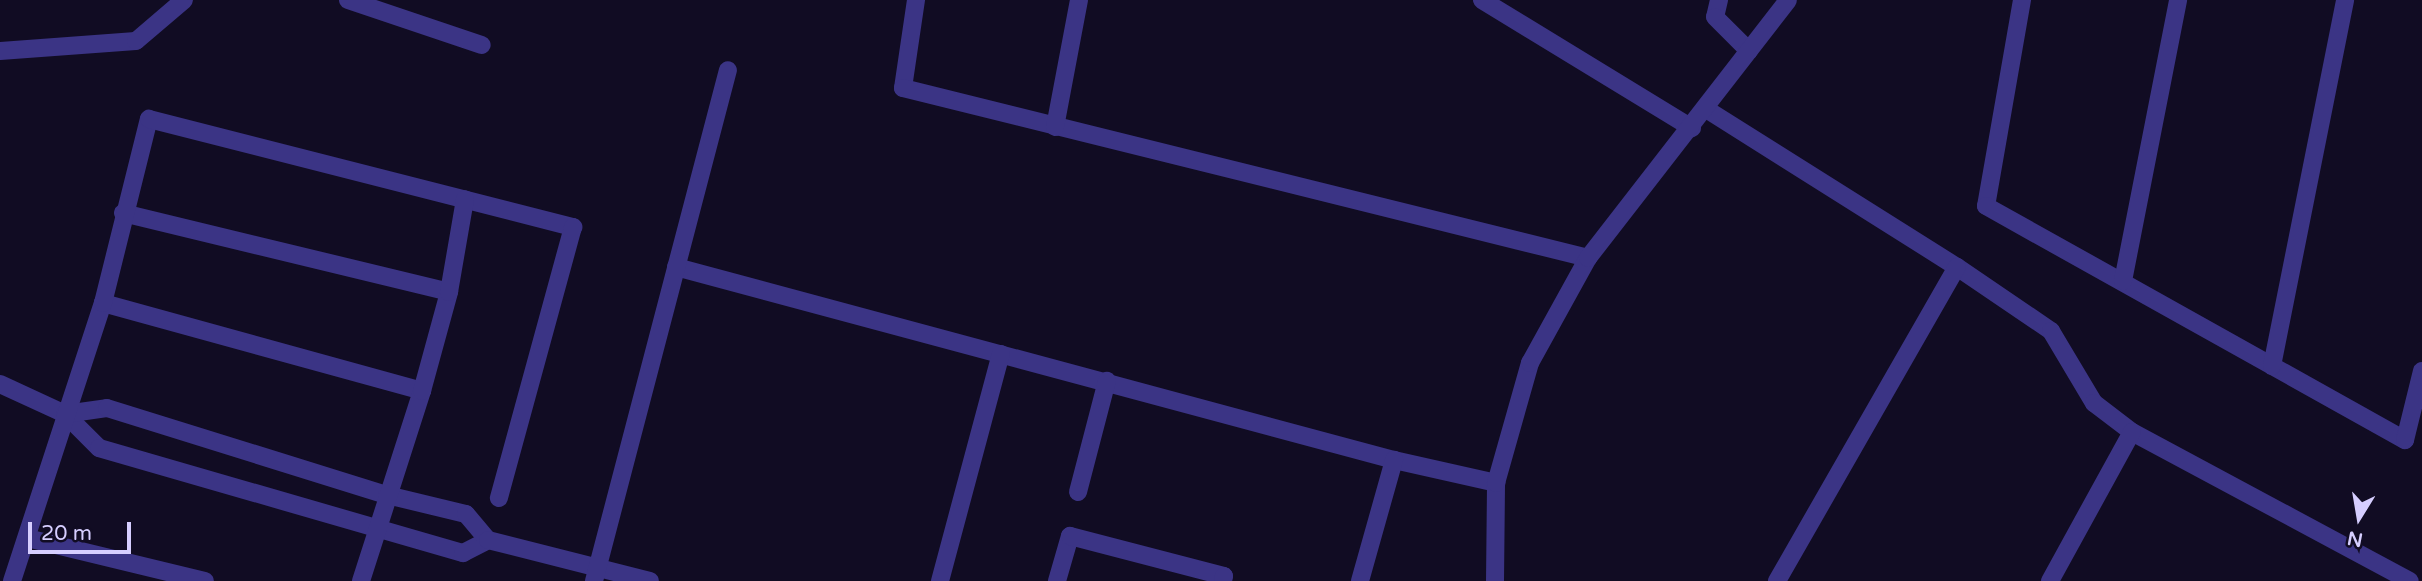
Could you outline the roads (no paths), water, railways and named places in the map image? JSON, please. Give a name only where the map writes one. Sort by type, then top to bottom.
[{"type":"street","points":[[0,51],[136,41],[184,0]]},
{"type":"street","points":[[348,0],[482,45]]},
{"type":"street","points":[[916,0],[903,88],[1588,258]]},
{"type":"street","points":[[1055,127],[1079,0]]},
{"type":"street","points":[[1482,0],[1692,128]]},
{"type":"street","points":[[1719,0],[1715,16],[1749,51]]},
{"type":"street","points":[[1495,581],[1496,482],[1530,363],[1588,258],[1692,128],[1788,0]]},
{"type":"street","points":[[2022,0],[1986,206],[2405,440],[2422,371]]},
{"type":"street","points":[[2123,281],[2178,0]]},
{"type":"street","points":[[2272,366],[2345,0]]},
{"type":"street","points":[[596,574],[728,70]]},
{"type":"street","points":[[1706,109],[1957,267],[2051,331],[2094,403],[2132,432],[2410,581]]},
{"type":"street","points":[[12,581],[103,303],[123,213],[149,119],[573,227],[499,498]]},
{"type":"street","points":[[361,581],[422,391],[449,292],[466,199]]},
{"type":"street","points":[[123,213],[449,292]]},
{"type":"street","points":[[676,267],[1394,460],[1496,482]]},
{"type":"street","points":[[1777,581],[1957,267]]},
{"type":"street","points":[[103,303],[422,391]]},
{"type":"street","points":[[940,581],[1001,354]]},
{"type":"street","points":[[1078,492],[1107,381]]},
{"type":"street","points":[[0,384],[65,414],[99,449],[463,553],[488,540]]},
{"type":"street","points":[[65,414],[107,408],[387,495],[466,514],[488,540],[596,574],[650,581]]},
{"type":"street","points":[[2050,581],[2132,432]]},
{"type":"street","points":[[1360,581],[1394,460]]},
{"type":"street","points":[[1057,581],[1070,536],[1224,576],[1223,581]]},
{"type":"street","points":[[27,538],[205,581]]}]
